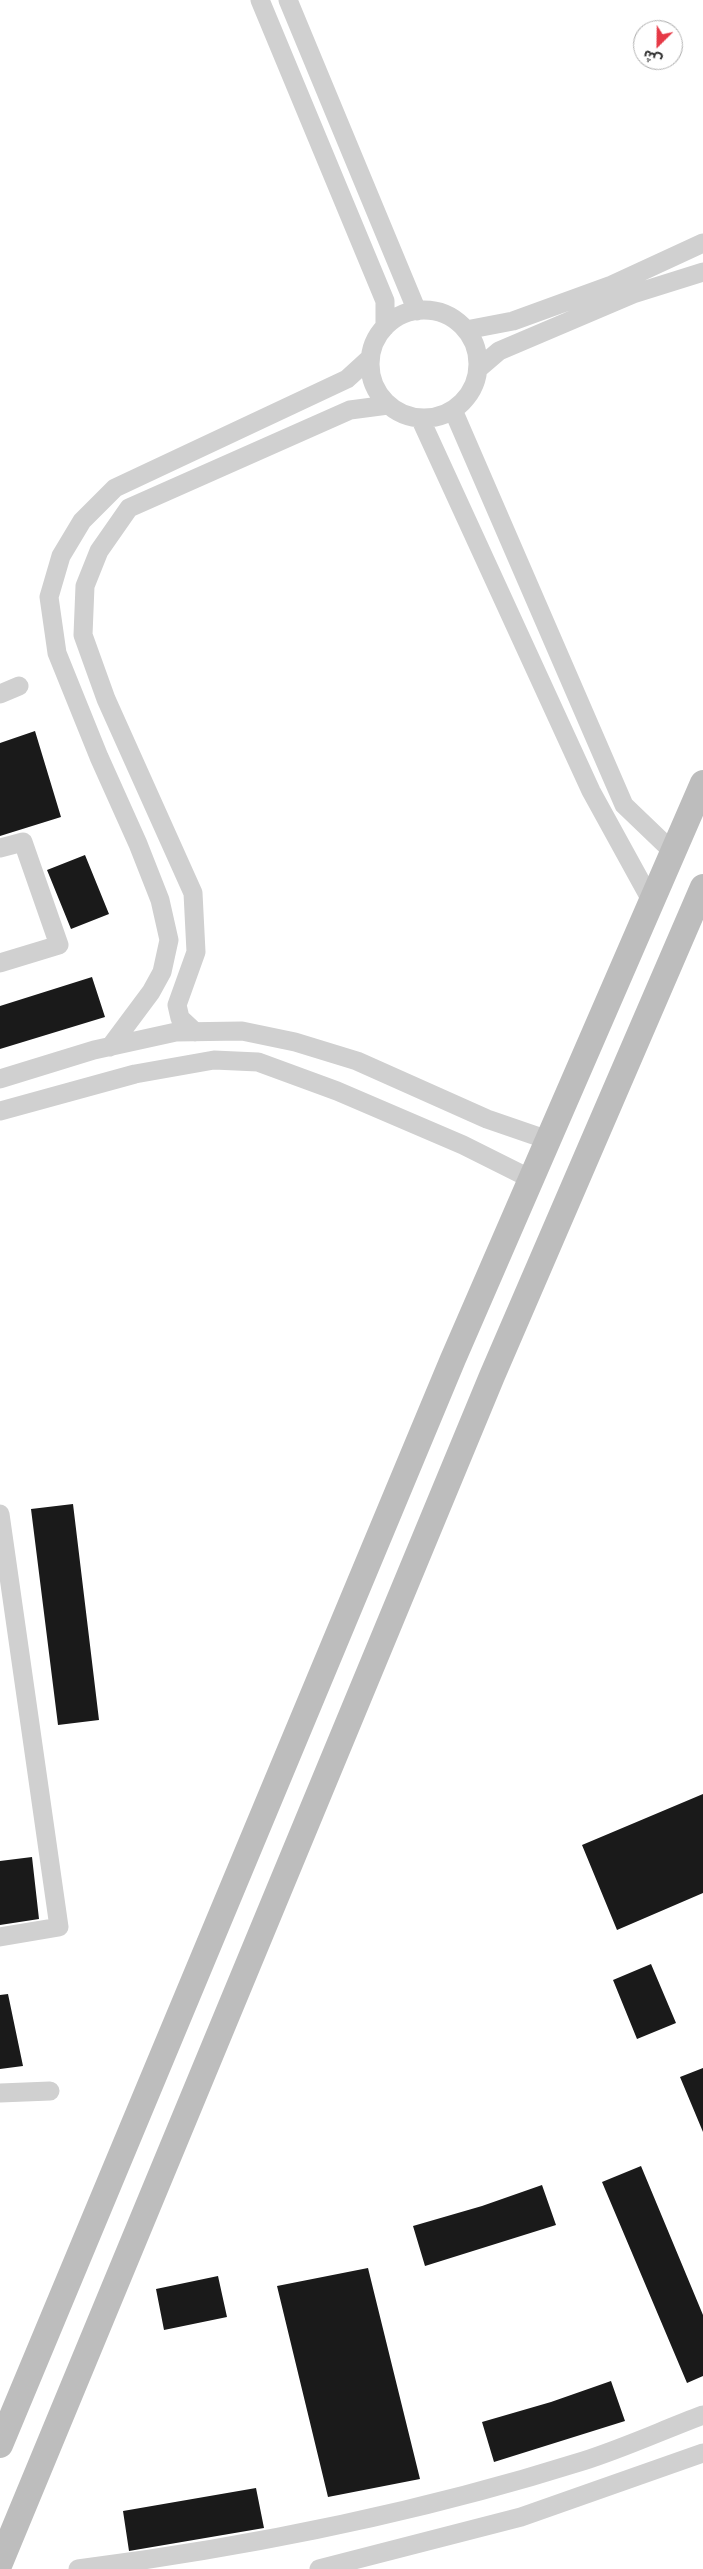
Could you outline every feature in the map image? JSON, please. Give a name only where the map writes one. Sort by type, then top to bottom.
[{"type":"main road","points":[[0,2445],[446,1377],[703,784]]},
{"type":"main road","points":[[0,2563],[492,1376],[703,887]]},
{"type":"street","points":[[260,0],[385,301],[385,327]]},
{"type":"street","points":[[288,0],[417,311]]},
{"type":"street","points":[[466,330],[513,321],[612,285],[703,243]]},
{"type":"street","points":[[478,368],[499,351],[508,347],[634,294],[703,272]]},
{"type":"street","points":[[417,311],[435,311],[452,318],[466,330],[475,346],[478,368],[476,382],[467,398],[453,410],[437,417],[420,418],[403,414],[388,405],[377,391],[371,375],[370,358],[375,341],[385,327],[399,316],[417,311]]},
{"type":"street","points":[[110,1046],[151,992],[162,972],[169,940],[160,900],[57,653],[49,597],[62,556],[82,521],[115,488],[347,379],[370,358]]},
{"type":"street","points":[[195,1032],[180,1018],[177,1004],[196,952],[193,893],[106,699],[83,634],[85,586],[98,551],[129,508],[350,410],[388,405]]},
{"type":"street","points":[[453,410],[624,805],[673,852]]},
{"type":"street","points":[[420,418],[592,791],[652,902]]},
{"type":"street","points":[[0,694],[19,686]]},
{"type":"street","points":[[0,848],[23,842],[59,945],[0,963]]},
{"type":"street","points":[[0,1079],[110,1046],[176,1032],[242,1031],[295,1042],[357,1061],[487,1119],[548,1140]]},
{"type":"street","points":[[0,1111],[135,1074],[214,1060],[258,1062],[337,1091],[463,1145],[531,1180]]},
{"type":"street","points":[[0,1514],[59,1927],[0,1937]]},
{"type":"street","points":[[0,2093],[50,2091]]},
{"type":"street","points":[[78,2569],[193,2554],[404,2512],[584,2460],[703,2415]]},
{"type":"street","points":[[319,2569],[521,2517],[703,2453]]},
{"type":"building","points":[[35,731],[61,817],[0,836],[0,743]]},
{"type":"building","points":[[85,855],[109,914],[71,929],[47,870]]},
{"type":"building","points":[[92,977],[105,1017],[0,1049],[0,1006]]},
{"type":"building","points":[[73,1504],[99,1720],[58,1725],[31,1509]]},
{"type":"building","points":[[703,1794],[703,1893],[617,1930],[582,1845]]},
{"type":"building","points":[[32,1857],[39,1919],[0,1925],[0,1861]]},
{"type":"building","points":[[651,1964],[676,2023],[637,2039],[613,1980]]},
{"type":"building","points":[[8,1994],[23,2066],[0,2069],[0,1995]]},
{"type":"building","points":[[703,2068],[703,2132],[680,2077]]},
{"type":"building","points":[[641,2166],[703,2315],[703,2376],[687,2383],[602,2182]]},
{"type":"building","points":[[542,2185],[556,2225],[425,2266],[413,2226],[482,2206]]},
{"type":"building","points":[[368,2268],[420,2479],[328,2497],[277,2286]]},
{"type":"building","points":[[218,2276],[227,2317],[164,2330],[156,2289]]},
{"type":"building","points":[[611,2381],[625,2421],[494,2462],[482,2422],[551,2402]]},
{"type":"building","points":[[256,2488],[264,2528],[129,2551],[123,2511]]}]
